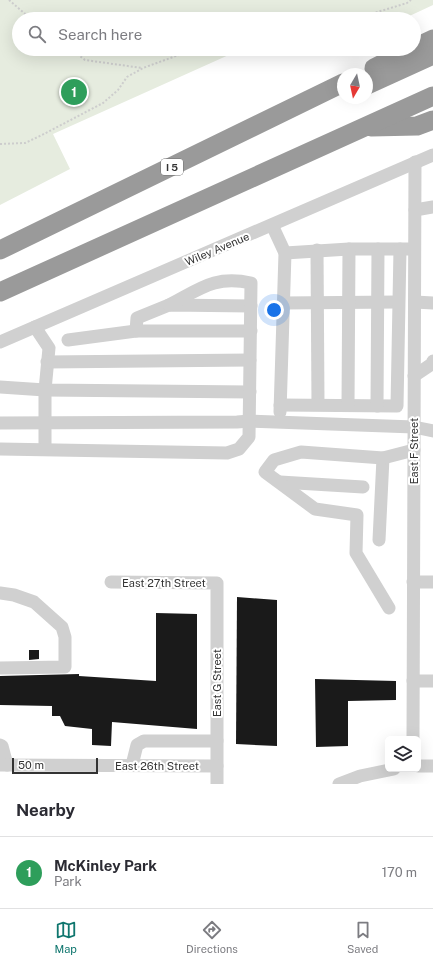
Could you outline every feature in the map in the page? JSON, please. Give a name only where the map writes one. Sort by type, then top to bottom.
[{"type":"highway","points":[[421,45],[433,39]]},
{"type":"highway","points":[[373,82],[433,55]]},
{"type":"highway","points":[[373,68],[398,56]]},
{"type":"highway","points":[[0,292],[424,100],[433,84]]},
{"type":"highway","name":"I 5","points":[[0,251],[337,86]]},
{"type":"highway","name":"I 5","points":[[0,251],[337,99]]},
{"type":"highway","points":[[361,128],[417,126],[433,120]]},
{"type":"street","name":"Wiley Avenue","points":[[0,342],[433,155]]},
{"type":"street","name":"East F Street","points":[[412,736],[416,162]]},
{"type":"street","points":[[415,210],[433,207]]},
{"type":"street","points":[[272,225],[284,253],[280,422]]},
{"type":"street","points":[[284,253],[349,249],[415,249]]},
{"type":"street","points":[[348,405],[349,249]]},
{"type":"street","points":[[377,406],[378,249]]},
{"type":"street","points":[[280,405],[318,404],[397,406],[400,249]]},
{"type":"street","points":[[317,250],[319,303],[318,404]]},
{"type":"street","points":[[0,449],[227,453],[239,449],[249,438],[251,284],[237,280],[217,281],[137,318],[136,332]]},
{"type":"street","points":[[283,303],[398,302]]},
{"type":"street","points":[[415,302],[433,303]]},
{"type":"street","points":[[169,304],[251,306]]},
{"type":"street","points":[[35,327],[49,348],[47,362],[45,449]]},
{"type":"street","points":[[68,340],[136,332],[251,331]]},
{"type":"street","points":[[47,362],[250,360]]},
{"type":"street","points":[[414,376],[433,364],[433,361]]},
{"type":"street","points":[[0,387],[46,390],[250,392]]},
{"type":"street","points":[[0,423],[46,424],[250,421],[414,427],[433,431]]},
{"type":"street","points":[[389,608],[356,553],[357,515],[315,509],[266,472],[274,460],[286,455],[301,452],[383,458],[414,450]]},
{"type":"street","points":[[379,540],[383,458]]},
{"type":"street","points":[[280,482],[363,487]]},
{"type":"street","name":"East 27th Street","points":[[111,582],[217,583]]},
{"type":"street","points":[[413,582],[433,582]]},
{"type":"street","name":"East G Street","points":[[217,583],[217,784]]},
{"type":"street","points":[[0,593],[14,594],[34,602],[62,627],[65,637],[65,667],[0,668]]},
{"type":"street","points":[[413,681],[433,681]]},
{"type":"street","points":[[132,766],[137,745],[144,741],[217,741]]},
{"type":"street","points":[[0,745],[2,746],[4,765]]},
{"type":"street","name":"East 26th Street","points":[[4,765],[217,766]]},
{"type":"street","points":[[421,766],[433,766]]},
{"type":"street","points":[[339,784],[360,776],[385,771]]},
{"type":"path","points":[[9,0],[23,12]]},
{"type":"path","points":[[377,12],[407,3],[411,0]]},
{"type":"path","points":[[80,56],[85,60],[143,68]]},
{"type":"path","points":[[0,144],[25,143],[103,102],[118,90],[127,77],[143,68],[176,56]]},
{"type":"shaded area","points":[[0,0],[433,0],[433,5],[418,12],[12,12],[12,56],[226,56],[53,134],[70,169],[0,205]]},
{"type":"building","points":[[237,597],[277,600],[277,746],[236,744]]},
{"type":"building","points":[[156,613],[197,614],[197,729],[112,722],[111,746],[92,745],[92,729],[65,726],[60,716],[52,716],[52,706],[0,705],[0,676],[79,674],[79,676],[156,681]]},
{"type":"building","points":[[29,650],[39,650],[39,659],[29,660]]},
{"type":"building","points":[[315,679],[396,681],[396,700],[348,701],[348,746],[316,747]]},
{"type":"place","name":"McKinley Park","points":[[74,92]]}]
